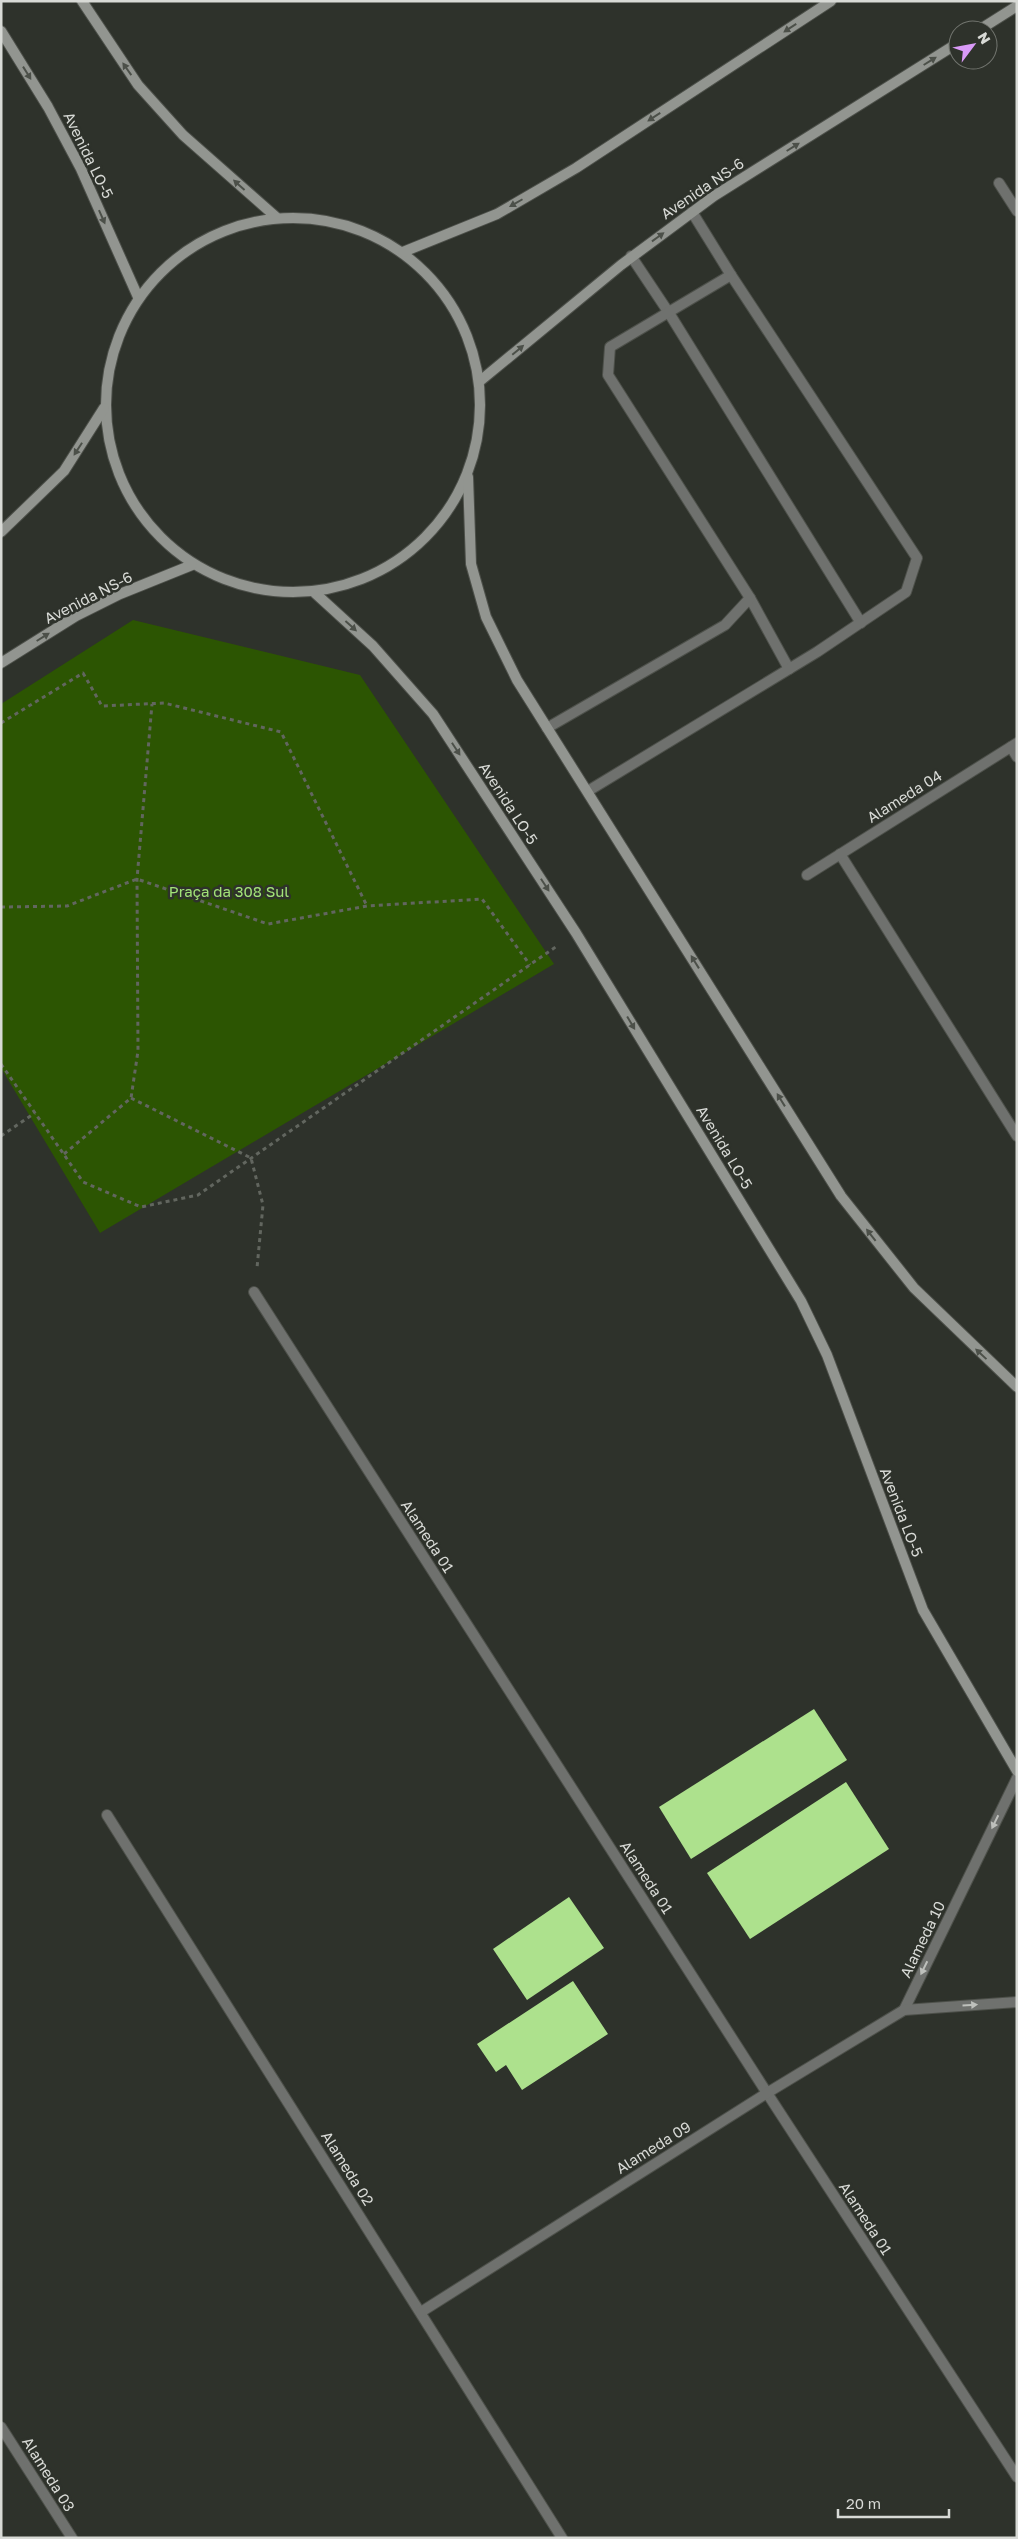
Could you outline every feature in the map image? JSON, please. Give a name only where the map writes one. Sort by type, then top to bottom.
[{"type":"main road","points":[[82,1],[138,85],[183,135],[276,217]]},
{"type":"main road","points":[[403,252],[497,214],[576,168],[830,1]]},
{"type":"main road","points":[[995,20],[1017,6]]},
{"type":"main road","name":"Avenida LO-5","points":[[1,32],[48,107],[81,170],[138,297]]},
{"type":"main road","name":"Avenida NS-6","points":[[480,381],[631,256],[692,212],[948,49]]},
{"type":"main road","points":[[276,217],[343,223],[403,252],[440,288],[467,332],[480,381],[481,430],[468,476],[432,534],[380,574],[315,593],[272,593],[231,583],[192,565],[146,523],[116,469],[104,408],[113,350],[138,297],[176,257],[199,243],[223,230],[276,217]]},
{"type":"main road","points":[[1,532],[64,471],[104,408]]},
{"type":"main road","points":[[468,476],[471,564],[486,617],[517,680],[841,1196],[914,1288],[961,1336],[1017,1388]]},
{"type":"main road","name":"Avenida NS-6","points":[[1,663],[76,616],[120,594],[192,565]]},
{"type":"main road","name":"Avenida LO-5","points":[[315,593],[372,646],[433,714],[576,933],[801,1301],[827,1356],[923,1610],[1017,1771]]},
{"type":"street","points":[[999,183],[1017,211]]},
{"type":"street","points":[[588,791],[790,669],[906,592],[918,558],[763,320],[731,275],[692,212]]},
{"type":"street","points":[[631,256],[861,623]]},
{"type":"street","points":[[731,275],[669,314],[610,347],[608,374],[750,598],[790,669]]},
{"type":"street","points":[[548,728],[725,625],[750,598]]},
{"type":"street","points":[[1014,744],[1017,757]]},
{"type":"street","name":"Alameda 04","points":[[808,875],[1014,744]]},
{"type":"street","points":[[840,854],[1017,1136]]},
{"type":"street","name":"Alameda 01","points":[[254,1292],[767,2093],[1017,2477]]},
{"type":"street","name":"Alameda 10","points":[[904,2010],[1017,1778]]},
{"type":"street","name":"Alameda 02","points":[[107,1815],[562,2538]]},
{"type":"street","points":[[904,2010],[1017,2002]]},
{"type":"street","name":"Alameda 09","points":[[421,2312],[767,2093],[904,2010]]},
{"type":"street","name":"Alameda 03","points":[[1,2427],[72,2538]]},
{"type":"path","points":[[1,723],[83,673],[102,706],[164,703],[281,732],[368,906]]},
{"type":"path","points":[[64,1154],[131,1098],[138,1051],[137,879],[152,704]]},
{"type":"path","points":[[1,907],[67,906],[137,879],[268,924],[368,906],[482,899],[530,964]]},
{"type":"path","points":[[1,1064],[83,1182],[141,1207],[198,1195],[576,933]]},
{"type":"path","points":[[131,1098],[251,1158],[263,1205],[254,1292]]},
{"type":"path","points":[[1,1136],[35,1113]]},
{"type":"green space","name":"Praça da 308 Sul","points":[[133,620],[360,675],[554,964],[100,1233],[1,1068],[1,704]]},
{"type":"building","points":[[814,1709],[847,1760],[691,1859],[659,1807]]},
{"type":"building","points":[[846,1782],[889,1849],[750,1939],[707,1873]]},
{"type":"building","points":[[569,1897],[604,1948],[527,2000],[493,1949]]},
{"type":"building","points":[[573,1981],[608,2034],[522,2090],[506,2065],[496,2072],[477,2044]]}]
